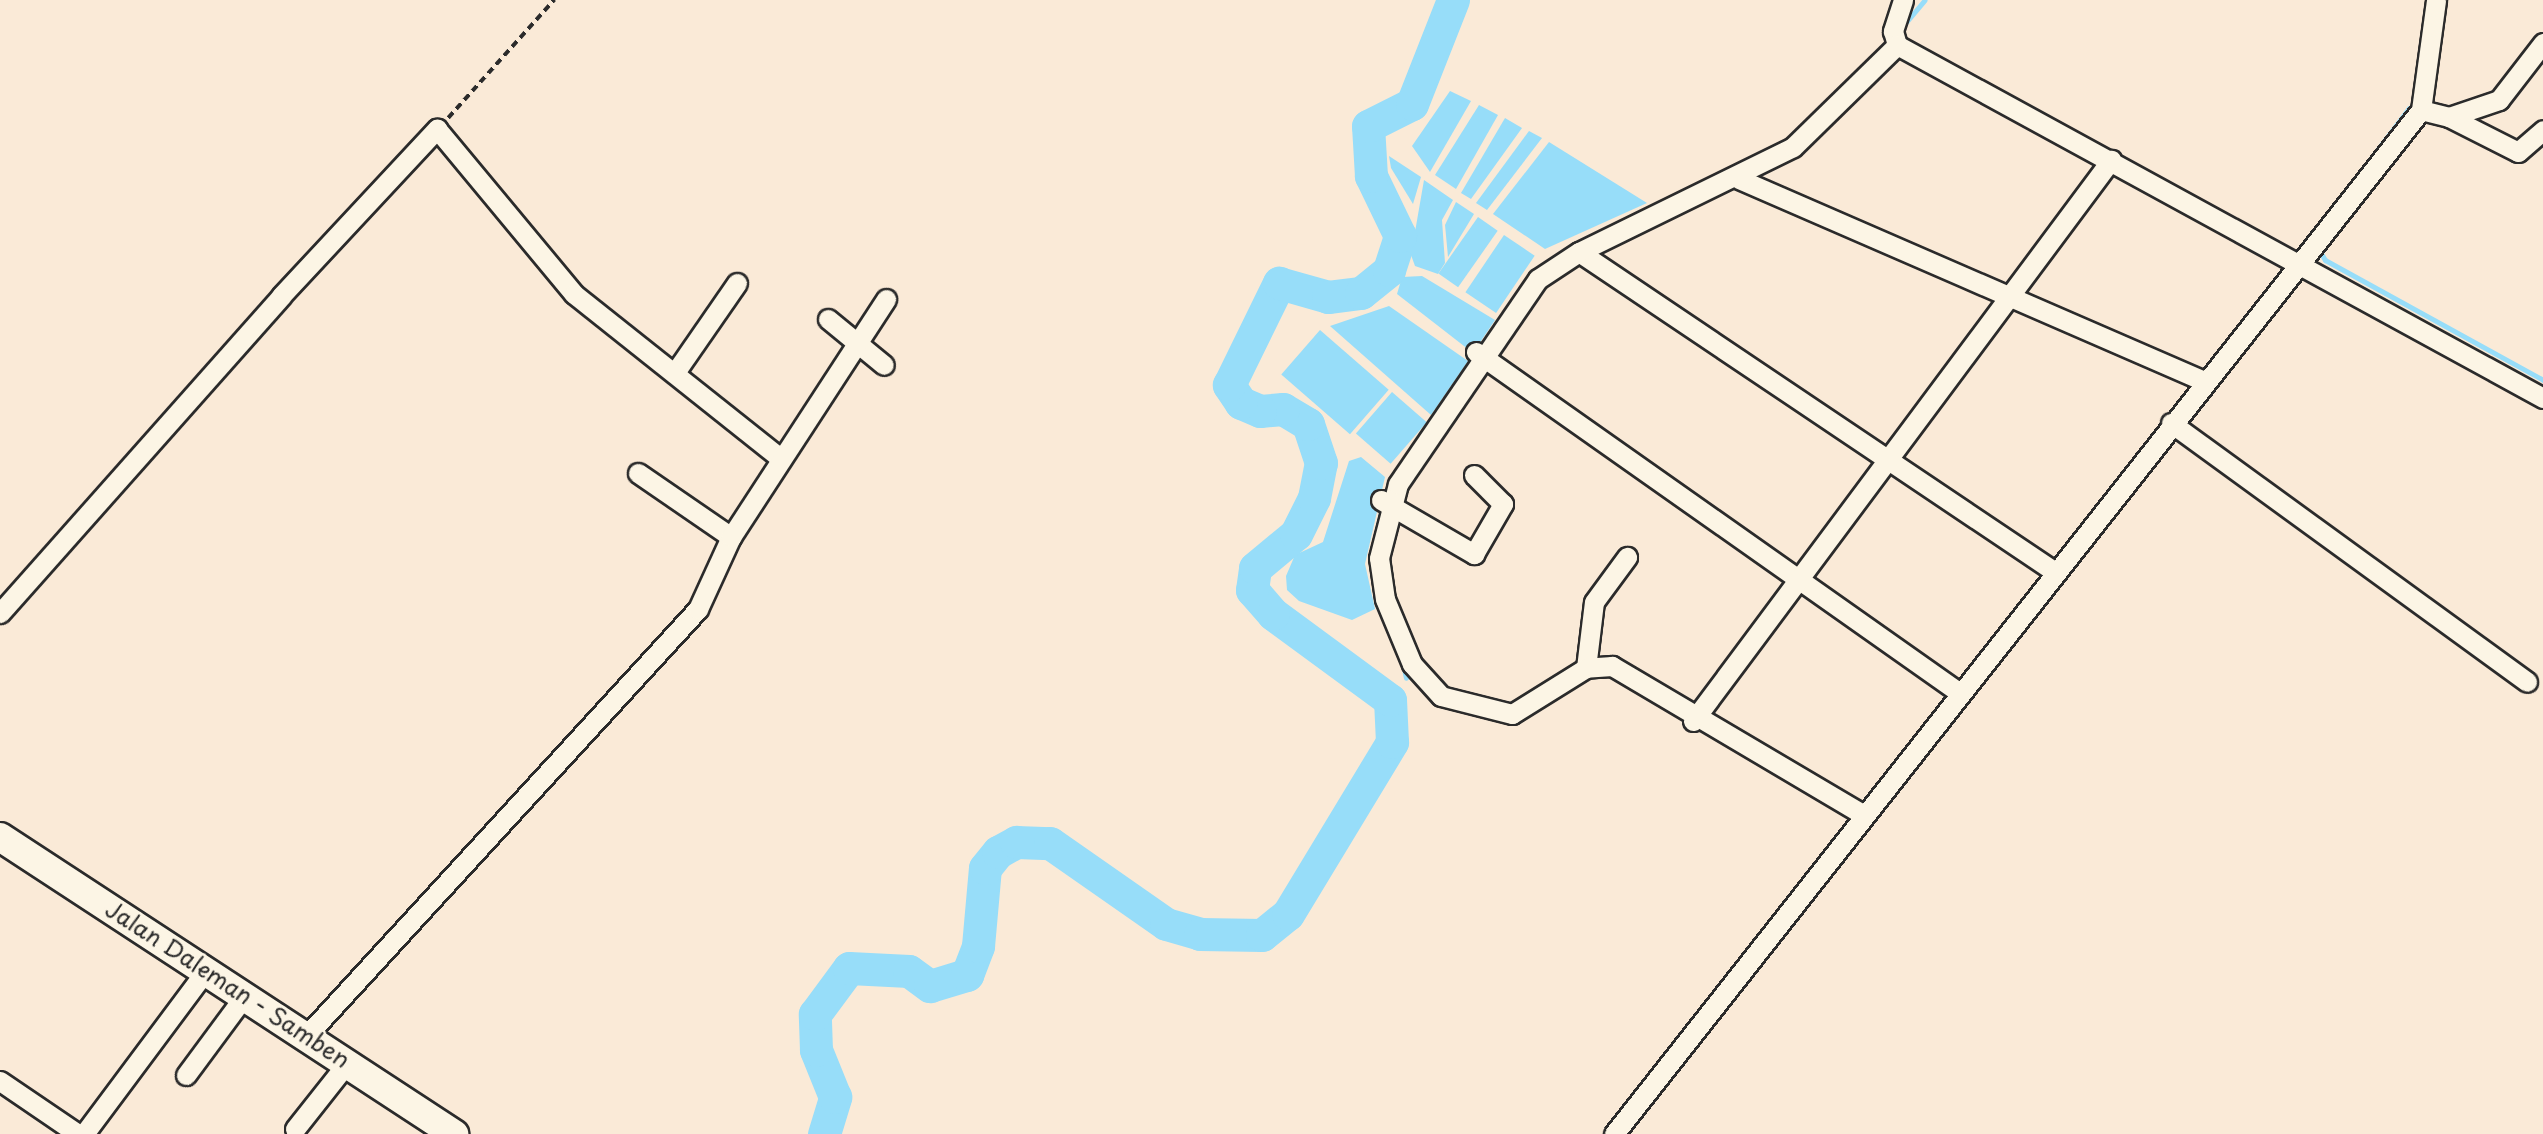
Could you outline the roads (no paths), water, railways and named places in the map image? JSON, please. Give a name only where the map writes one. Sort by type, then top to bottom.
[{"type":"main road","name":"Jalan Daleman - Samben","points":[[0,837],[308,1034],[454,1134]]},
{"type":"street","points":[[1903,0],[1893,31],[1897,45],[2543,398]]},
{"type":"street","points":[[1614,1134],[2204,381],[2299,266],[2421,110],[2436,0]]},
{"type":"street","points":[[2449,117],[2499,100],[2543,43]]},
{"type":"street","points":[[1864,815],[1695,719],[1612,666],[1586,668],[1513,714],[1465,707],[1434,691],[1412,664],[1385,599],[1379,558],[1385,502],[1480,354],[1538,279],[1579,252],[1739,179],[1793,147],[1897,45]]},
{"type":"street","points":[[2421,110],[2449,117],[2518,152],[2543,130]]},
{"type":"street","points":[[0,613],[437,130],[559,279],[779,457]]},
{"type":"street","points":[[1695,719],[1886,458],[2111,160]]},
{"type":"street","points":[[1739,179],[2204,381]]},
{"type":"street","points":[[1579,252],[2055,572]]},
{"type":"street","points":[[676,371],[737,283]]},
{"type":"street","points":[[308,1034],[698,609],[731,537],[779,457],[886,299]]},
{"type":"street","points":[[828,319],[884,365]]},
{"type":"street","points":[[1480,354],[1796,582],[1960,693]]},
{"type":"street","points":[[2171,423],[2527,682]]},
{"type":"street","points":[[638,473],[731,537]]},
{"type":"street","points":[[1385,502],[1474,554],[1503,504],[1474,475]]},
{"type":"street","points":[[1586,668],[1594,602],[1627,557]]},
{"type":"street","points":[[84,1134],[207,969]]},
{"type":"street","points":[[187,1075],[246,994]]},
{"type":"street","points":[[295,1129],[348,1062]]},
{"type":"street","points":[[0,1081],[78,1134]]},
{"type":"water","points":[[1450,91],[1471,101],[1430,172],[1412,146]]},
{"type":"water","points":[[1479,105],[1498,115],[1456,189],[1435,175]]},
{"type":"water","points":[[1505,118],[1522,128],[1471,199],[1461,193]]},
{"type":"water","points":[[1529,131],[1542,138],[1487,210],[1476,203]]},
{"type":"water","points":[[1549,142],[1647,203],[1545,249],[1493,214]]},
{"type":"water","points":[[1389,156],[1421,177],[1413,204],[1391,168]]},
{"type":"water","points":[[1424,180],[1453,200],[1442,220],[1445,263],[1438,274],[1415,266],[1411,255]]},
{"type":"water","points":[[1456,202],[1474,214],[1448,257],[1445,225]]},
{"type":"water","points":[[1478,217],[1498,231],[1458,287],[1438,274]]},
{"type":"water","points":[[1504,235],[1535,256],[1496,313],[1465,292]]},
{"type":"water","points":[[1422,276],[1495,320],[1473,353],[1397,294],[1402,277]]},
{"type":"water","points":[[1389,306],[1468,361],[1431,415],[1330,326]]},
{"type":"water","points":[[1320,330],[1389,390],[1350,434],[1281,375]]},
{"type":"water","points":[[1392,392],[1427,422],[1391,464],[1356,434]]},
{"type":"water","points":[[1361,457],[1385,477],[1365,564],[1375,609],[1352,620],[1299,601],[1287,590],[1286,576],[1295,555],[1323,542],[1349,461]]},
{"type":"waterway","points":[[824,1134],[835,1097],[816,1050],[815,1014],[849,968],[909,971],[930,986],[967,975],[978,946],[985,868],[998,852],[1016,842],[1050,843],[1166,924],[1200,934],[1262,935],[1288,914],[1392,742],[1390,700],[1273,614],[1252,590],[1255,568],[1296,534],[1314,498],[1321,463],[1308,424],[1283,409],[1260,411],[1241,403],[1229,385],[1279,283],[1328,297],[1361,293],[1389,270],[1400,236],[1371,176],[1368,126],[1412,104],[1453,0]]},
{"type":"waterway","points":[[1902,27],[1925,0]]},
{"type":"waterway","points":[[2368,162],[2409,108]]},
{"type":"waterway","points":[[2318,248],[2325,260],[2543,380]]},
{"type":"waterway","points":[[1538,269],[1564,251]]},
{"type":"waterway","points":[[1376,601],[1371,556],[1383,504]]},
{"type":"waterway","points":[[1403,664],[1406,678]]}]
